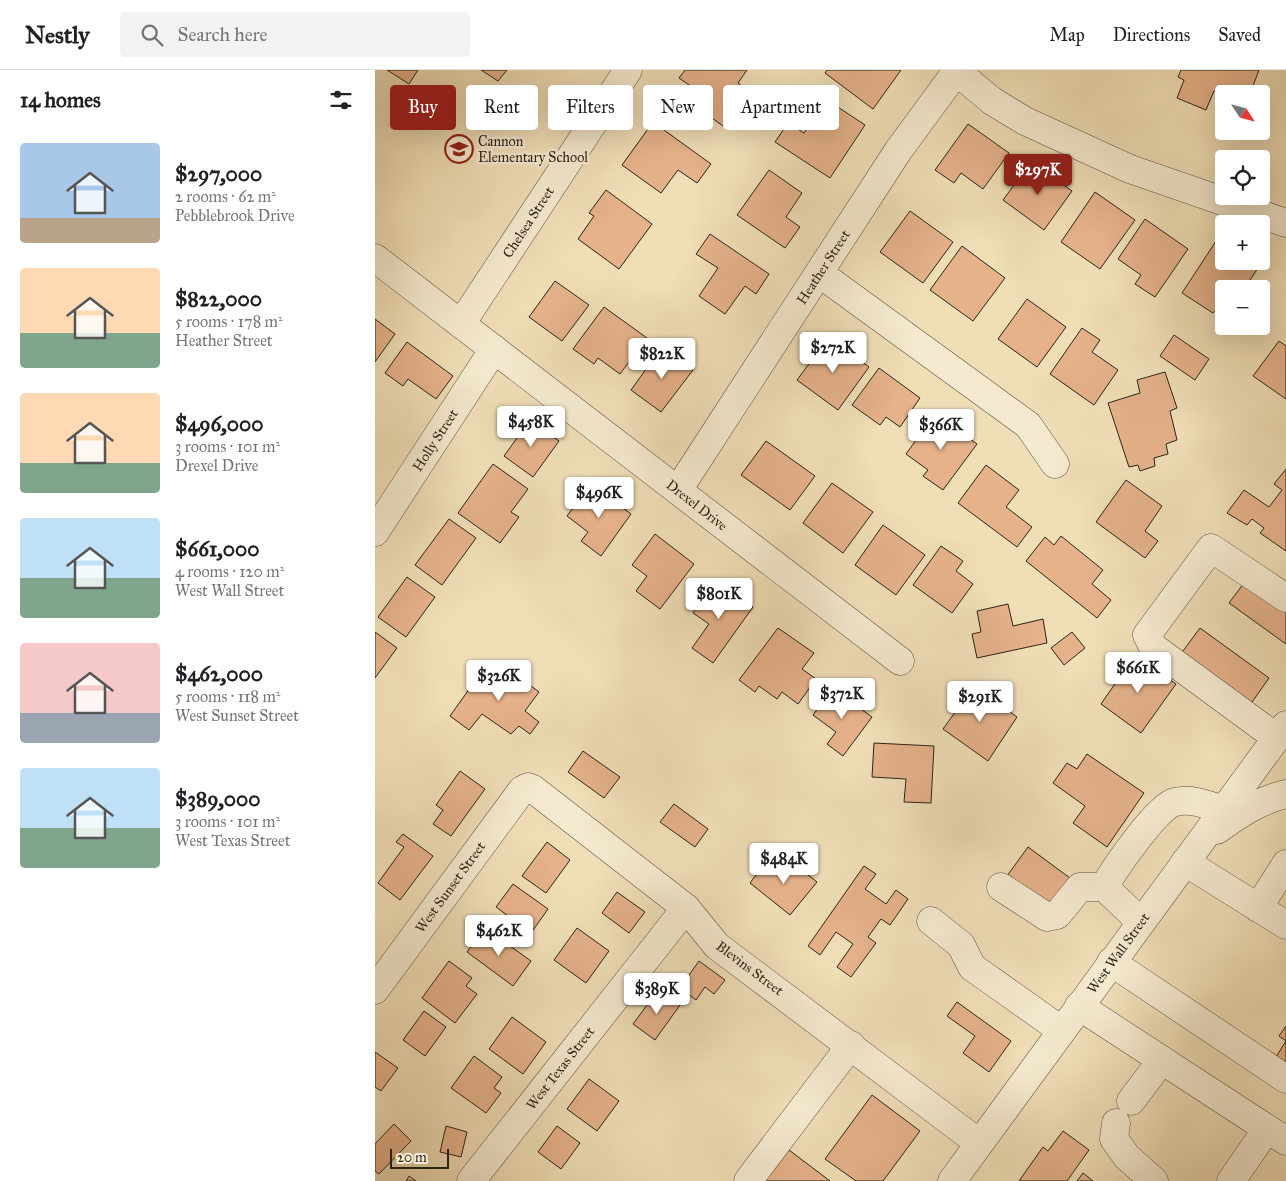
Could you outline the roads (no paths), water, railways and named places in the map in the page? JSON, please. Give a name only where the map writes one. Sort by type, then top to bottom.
[{"type":"street","name":"Chelsea Street","points":[[461,324],[628,70]]},
{"type":"street","points":[[955,71],[992,101],[1025,121],[1130,169],[1286,223]]},
{"type":"street","name":"Heather Street","points":[[678,490],[898,151],[955,71]]},
{"type":"street","name":"Drexel Drive","points":[[375,258],[900,661]]},
{"type":"street","points":[[819,273],[1028,425],[1055,464]]},
{"type":"street","name":"Holly Street","points":[[375,532],[494,349]]},
{"type":"street","points":[[1281,732],[1153,647],[1147,635],[1211,548],[1286,598]]},
{"type":"street","name":"West Wall Street","points":[[952,1181],[1281,732]]},
{"type":"street","name":"Blevins Street","points":[[528,786],[686,908],[717,946],[979,1143]]},
{"type":"street","name":"West Sunset Street","points":[[375,990],[522,790],[528,786]]},
{"type":"street","points":[[1286,794],[1270,797],[1240,813],[1192,853],[1258,908],[1286,925]]},
{"type":"street","points":[[1001,887],[1047,917],[1057,915],[1080,887],[1109,879],[1161,811],[1173,802],[1200,802],[1223,810]]},
{"type":"street","points":[[1258,908],[1286,864]]},
{"type":"street","points":[[1109,879],[1141,922]]},
{"type":"street","name":"West Texas Street","points":[[471,1181],[686,908]]},
{"type":"street","points":[[931,921],[961,945],[972,967],[1061,1030]]},
{"type":"street","points":[[1111,962],[1286,1080]]},
{"type":"street","points":[[1079,1006],[1277,1135],[1231,1181]]},
{"type":"street","points":[[748,1181],[851,1045]]},
{"type":"street","points":[[1154,1181],[1127,1157],[1114,1139],[1123,1112],[1162,1060]]},
{"type":"place","name":"Cannon Elementary School","points":[[459,149]]}]
